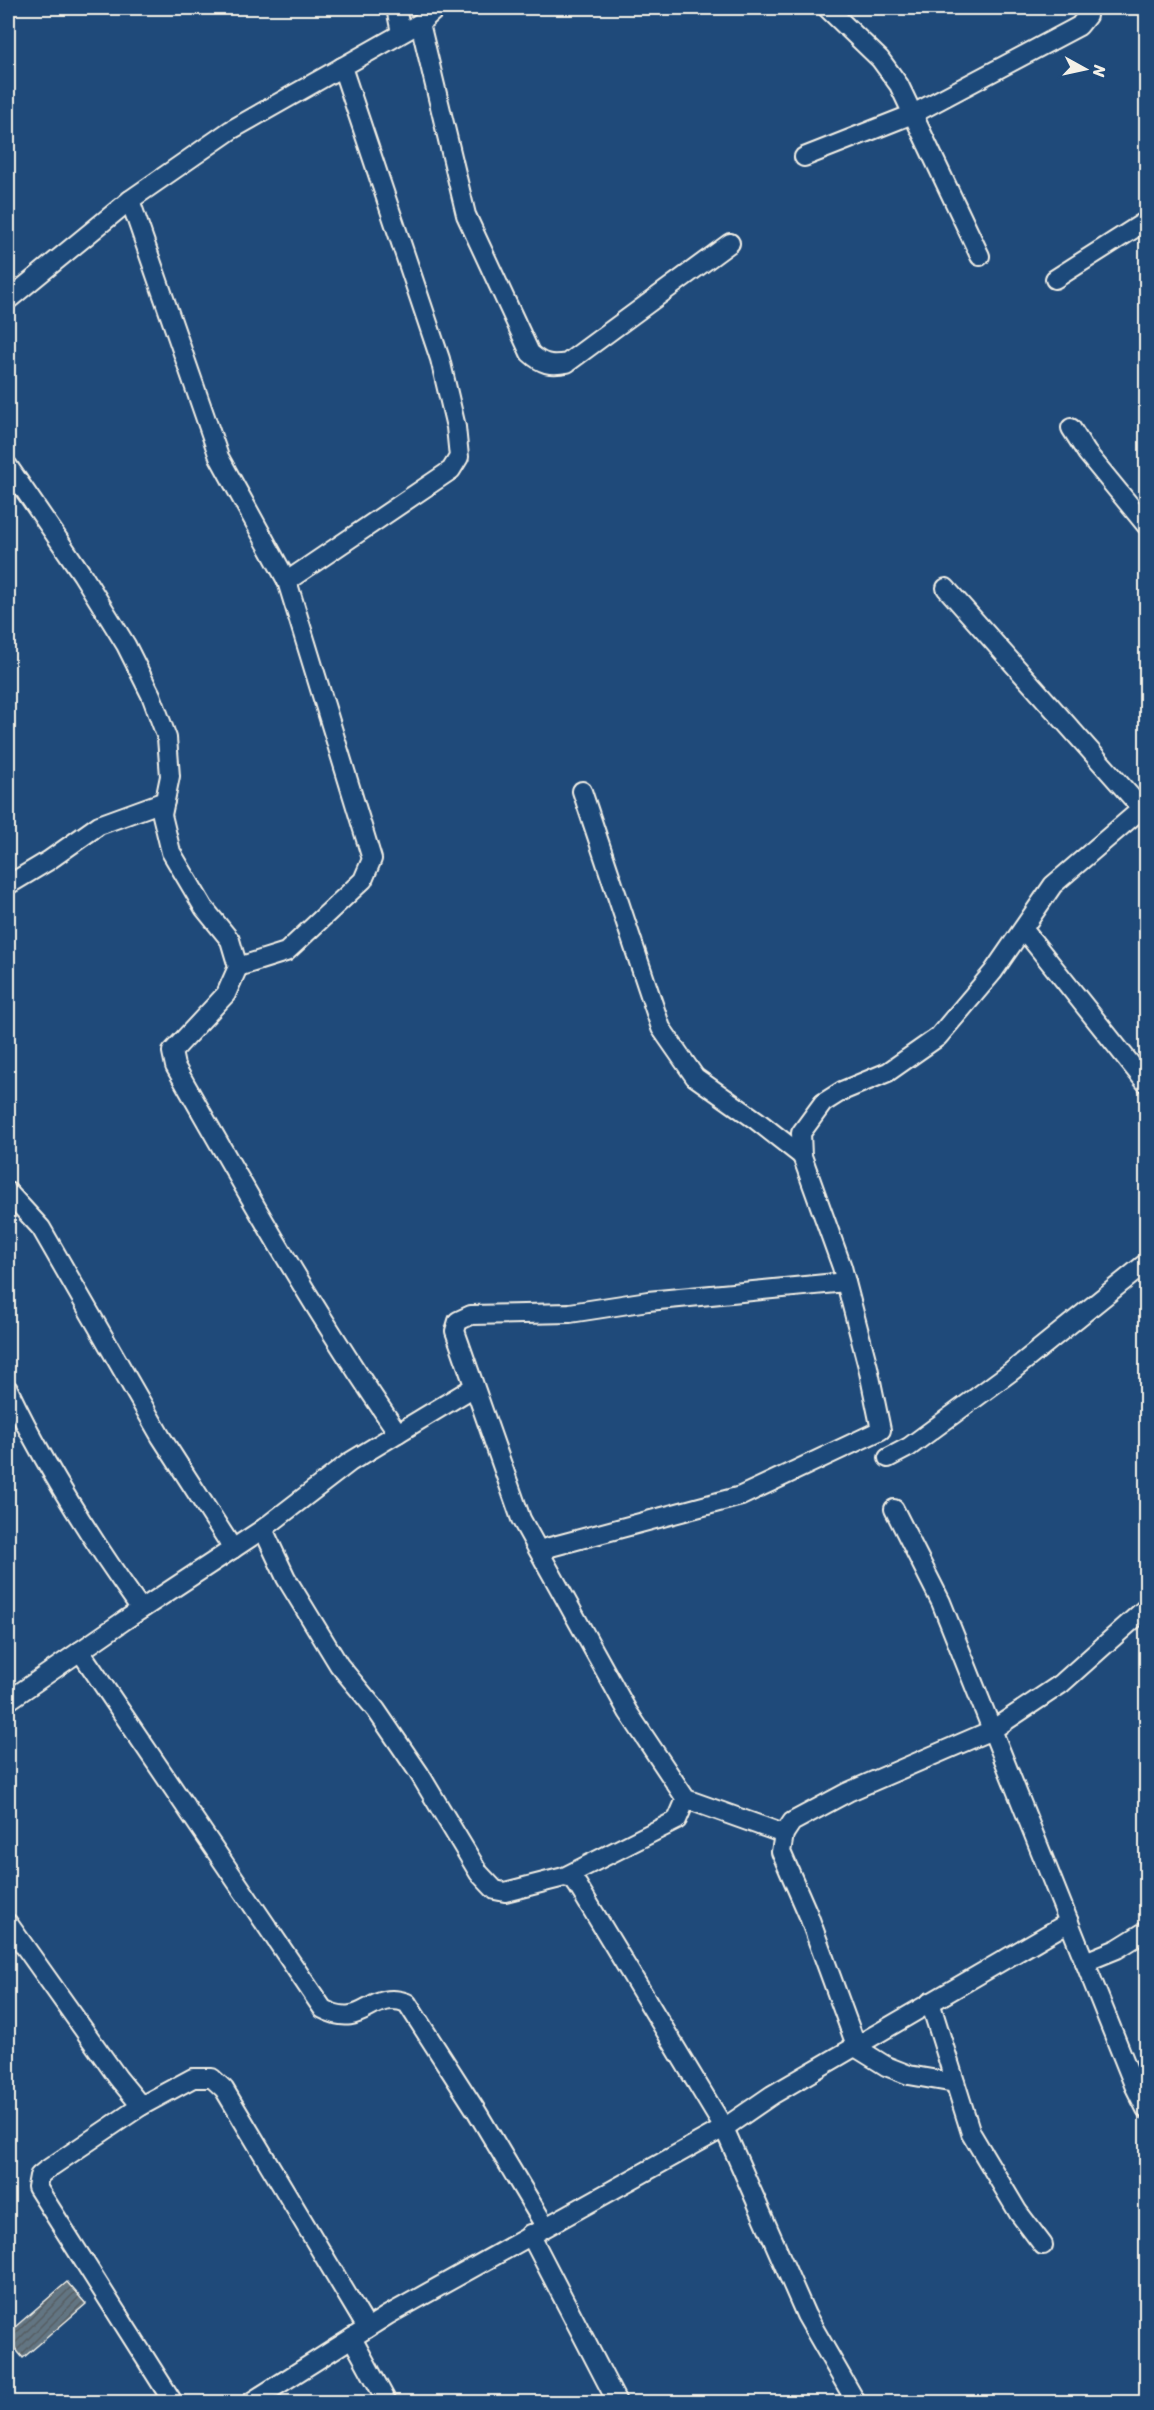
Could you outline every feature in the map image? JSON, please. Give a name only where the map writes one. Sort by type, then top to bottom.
[{"type":"street","points":[[396,8],[401,33]]},
{"type":"street","points":[[8,300],[130,200],[231,130],[420,23],[437,8]]},
{"type":"street","points":[[827,8],[880,59],[899,85],[980,256]]},
{"type":"street","points":[[804,158],[913,114],[1079,26],[1087,16],[1087,8]]},
{"type":"street","points":[[420,23],[466,215],[530,353],[540,363],[553,366],[567,363],[730,243]]},
{"type":"street","points":[[288,581],[451,470],[459,457],[456,427],[440,359],[342,67]]},
{"type":"street","points":[[130,200],[219,457],[288,581],[372,860],[363,880],[286,952],[238,967]]},
{"type":"street","points":[[1055,279],[1146,220]]},
{"type":"street","points":[[1071,428],[1087,453],[1146,525]]},
{"type":"street","points":[[8,466],[82,574],[126,645],[151,695],[167,738],[170,776],[162,815],[171,852],[204,908],[230,940],[238,967],[226,994],[172,1052],[175,1066],[275,1241],[350,1363],[398,1433]]},
{"type":"street","points":[[539,1550],[741,1497],[881,1430],[846,1282],[802,1156],[801,1133],[823,1103],[842,1091],[888,1072],[938,1037],[993,972],[1053,885],[1144,807],[946,588]]},
{"type":"street","points":[[582,791],[660,1028],[695,1077],[802,1156]]},
{"type":"street","points":[[8,885],[48,861],[99,825],[165,801]]},
{"type":"street","points":[[1024,930],[1146,1083]]},
{"type":"street","points":[[8,1192],[41,1228],[161,1437],[233,1549]]},
{"type":"street","points":[[888,1458],[909,1447],[1012,1371],[1146,1263]]},
{"type":"street","points":[[784,1834],[686,1799],[628,1712],[521,1519],[455,1331],[458,1321],[464,1316],[499,1312],[570,1313],[648,1301],[846,1282]]},
{"type":"street","points":[[8,1701],[141,1609],[263,1529],[350,1462],[474,1387]]},
{"type":"street","points":[[8,1389],[55,1479],[98,1549],[141,1609]]},
{"type":"street","points":[[894,1509],[941,1602],[1134,2085],[1146,2109]]},
{"type":"street","points":[[263,1529],[315,1630],[339,1665],[376,1710],[413,1764],[479,1873],[495,1890],[505,1892],[564,1877],[677,1820],[686,1799]]},
{"type":"street","points":[[955,2083],[909,2075],[886,2066],[857,2048],[808,1914],[781,1852],[784,1834],[792,1821],[848,1792],[992,1730],[1061,1684],[1146,1608]]},
{"type":"street","points":[[80,1651],[323,2009],[345,2017],[359,2014],[381,2000],[394,1999],[407,2003],[477,2112],[537,2230],[617,2403]]},
{"type":"street","points":[[564,1877],[573,1880],[578,1886],[724,2128],[806,2315],[856,2403]]},
{"type":"street","points":[[251,2403],[367,2328],[537,2230],[724,2128],[772,2095],[857,2048],[930,2002],[1069,1922]]},
{"type":"street","points":[[8,1923],[104,2059],[141,2106]]},
{"type":"street","points":[[1085,1962],[1117,1949],[1146,1931]]},
{"type":"street","points":[[930,2002],[976,2141],[1018,2212],[1043,2245]]},
{"type":"street","points":[[173,2403],[37,2187],[39,2176],[45,2171],[141,2106],[194,2078],[212,2078],[224,2089],[367,2328]]},
{"type":"street","points":[[352,2338],[387,2403]]},
{"type":"building","points":[[67,2282],[86,2304],[23,2358],[8,2340],[8,2333]]}]
